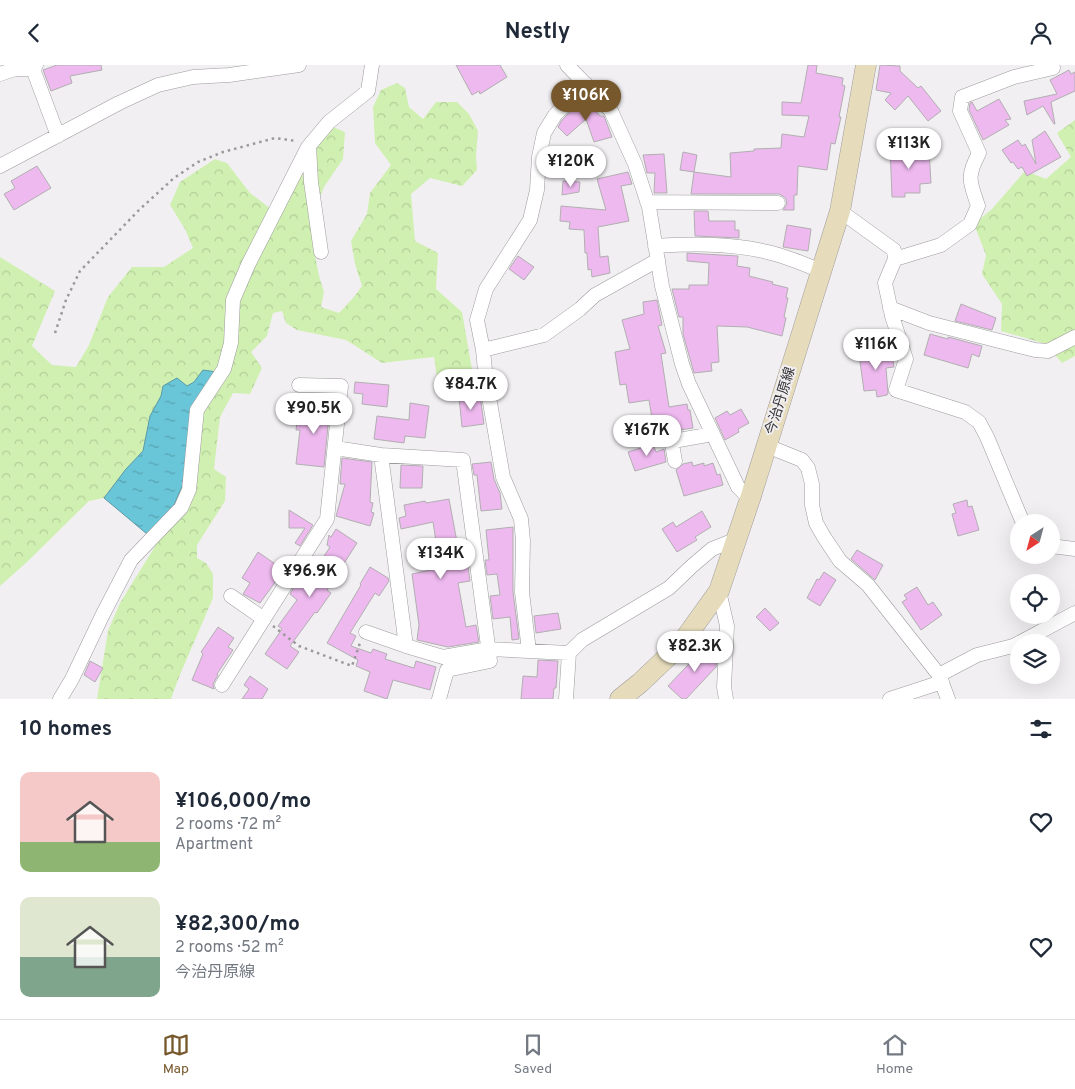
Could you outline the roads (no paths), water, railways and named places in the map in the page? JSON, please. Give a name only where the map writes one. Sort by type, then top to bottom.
[{"type":"main road","name":"今治丹原線","points":[[626,697],[681,644],[719,591],[767,446],[840,211],[866,65]]},
{"type":"street","points":[[0,166],[158,85],[193,77],[230,75],[299,65]]},
{"type":"street","points":[[60,699],[72,679],[131,560],[182,507],[189,490],[196,410],[224,369],[231,343],[232,300],[309,146],[329,121],[368,91],[372,65]]},
{"type":"street","points":[[567,65],[611,111],[635,163],[647,202],[662,286],[682,364],[689,384],[738,487],[750,499]]},
{"type":"street","points":[[895,259],[941,245],[970,224],[978,206],[969,178],[971,167],[978,153],[960,111],[962,97],[1014,77],[1053,68],[1052,65]]},
{"type":"street","points":[[0,74],[15,69],[34,67],[58,136]]},
{"type":"street","points":[[529,651],[522,592],[523,541],[521,519],[503,477],[477,320],[486,289],[530,220],[537,190],[539,157],[544,133],[555,115],[586,85]]},
{"type":"street","points":[[309,146],[311,182],[321,252]]},
{"type":"street","points":[[647,202],[778,203]]},
{"type":"street","points":[[840,211],[894,250],[895,259],[885,283],[890,308],[906,359],[896,390],[964,412],[978,422],[988,437],[1019,514]]},
{"type":"street","points":[[483,350],[544,335],[580,309],[595,295],[656,253],[683,244],[725,245],[764,251],[821,271]]},
{"type":"street","points":[[890,308],[929,323],[1034,350],[1048,351],[1075,337]]},
{"type":"street","points":[[222,685],[327,519],[341,386],[299,385]]},
{"type":"street","points":[[675,461],[673,441],[713,434]]},
{"type":"street","points":[[767,446],[802,460],[808,468],[812,484],[812,505],[816,523],[824,537],[840,561],[868,585],[941,679],[948,699]]},
{"type":"street","points":[[335,448],[381,455],[463,460],[490,661],[447,670],[438,699]]},
{"type":"street","points":[[381,455],[406,646]]},
{"type":"street","points":[[566,699],[569,653],[582,640],[669,588],[712,549],[736,539]]},
{"type":"street","points":[[1060,547],[1075,549]]},
{"type":"street","points":[[719,591],[727,626],[724,687],[728,699]]},
{"type":"street","points":[[231,596],[264,619]]},
{"type":"street","points":[[1036,634],[1075,613]]},
{"type":"street","points":[[366,632],[443,657],[489,649],[569,653]]},
{"type":"street","points":[[890,699],[941,679],[977,655],[1010,647]]},
{"type":"water","points":[[203,370],[217,372],[192,407],[183,484],[174,505],[147,534],[104,498],[126,469],[143,451],[150,416],[161,396],[163,386],[177,378],[187,386],[194,382]]}]
